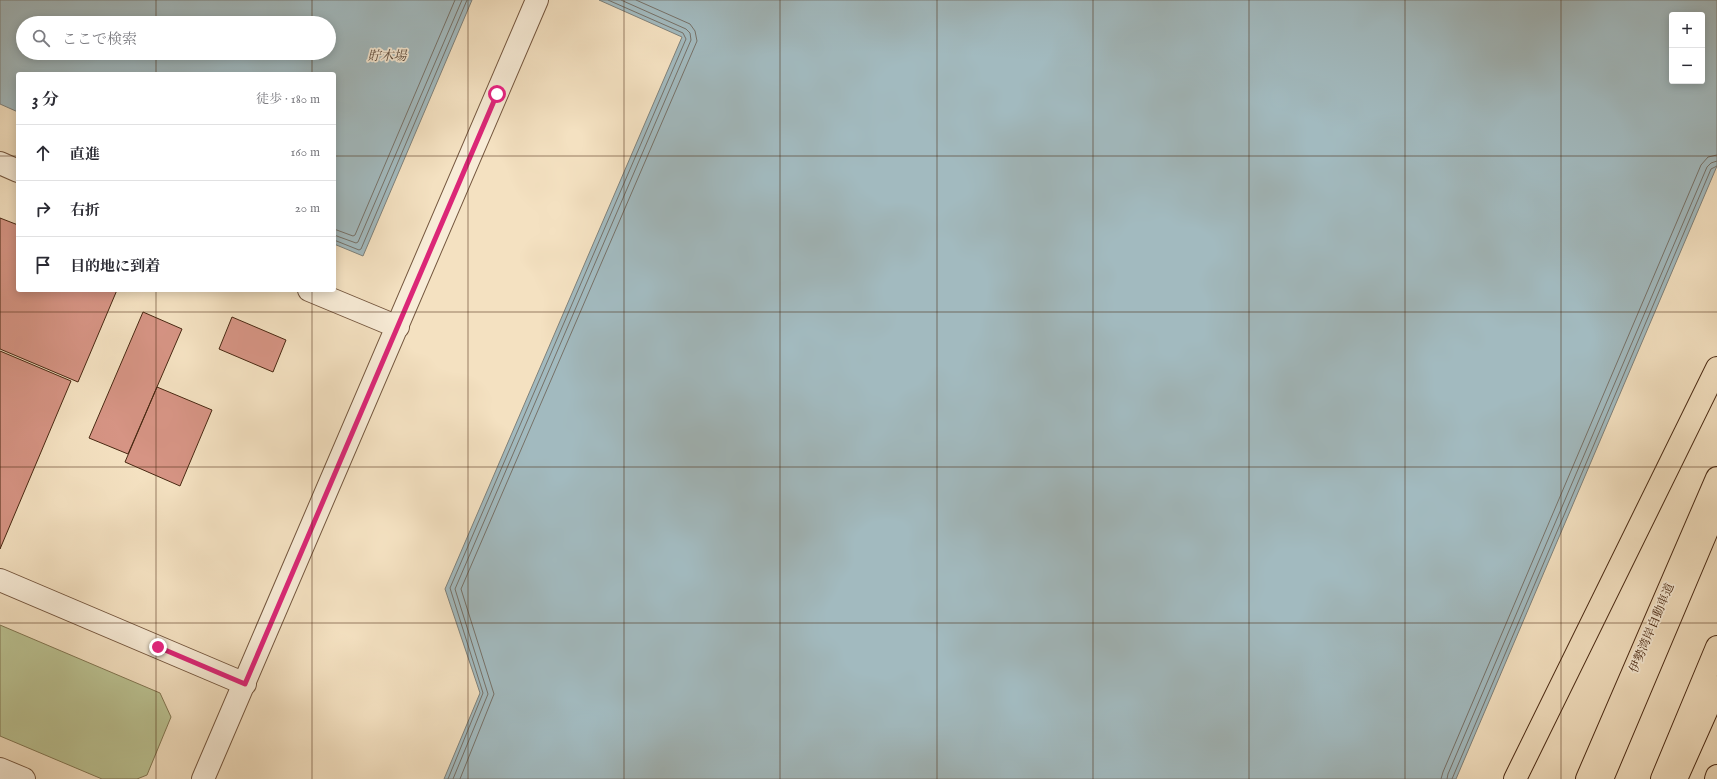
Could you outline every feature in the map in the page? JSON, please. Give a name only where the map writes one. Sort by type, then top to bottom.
[{"type":"main road","points":[[1514,779],[1717,368]]},
{"type":"main road","name":"伊勢湾岸自動車道","points":[[1587,779],[1717,478]]},
{"type":"main road","points":[[1602,779],[1717,507]]},
{"type":"main road","points":[[1662,779],[1717,647]]},
{"type":"main road","points":[[1676,779],[1717,687]]},
{"type":"street","points":[[203,779],[537,0]]},
{"type":"street","points":[[0,163],[16,170]]},
{"type":"street","points":[[314,292],[398,327]]},
{"type":"street","points":[[0,580],[245,684]]},
{"type":"street","points":[[0,769],[24,779]]},
{"type":"green space","points":[[0,625],[160,693],[171,717],[147,775],[137,779],[102,779],[0,736]]},
{"type":"water","name":"貯木場","points":[[0,0],[472,0],[363,256],[336,245],[336,72],[16,72],[16,111],[0,104]]},
{"type":"water","points":[[599,0],[1717,0],[1717,166],[1456,779],[444,779],[480,693],[445,589],[682,37]]},
{"type":"building","points":[[0,218],[16,224],[16,292],[116,292],[78,382],[0,349]]},
{"type":"building","points":[[143,312],[182,329],[128,454],[89,438]]},
{"type":"building","points":[[232,317],[286,340],[273,372],[219,349]]},
{"type":"building","points":[[0,351],[71,381],[0,549]]},
{"type":"building","points":[[157,387],[212,410],[180,486],[125,462]]},
{"type":"route","points":[[158,647],[245,684],[497,94]]}]
